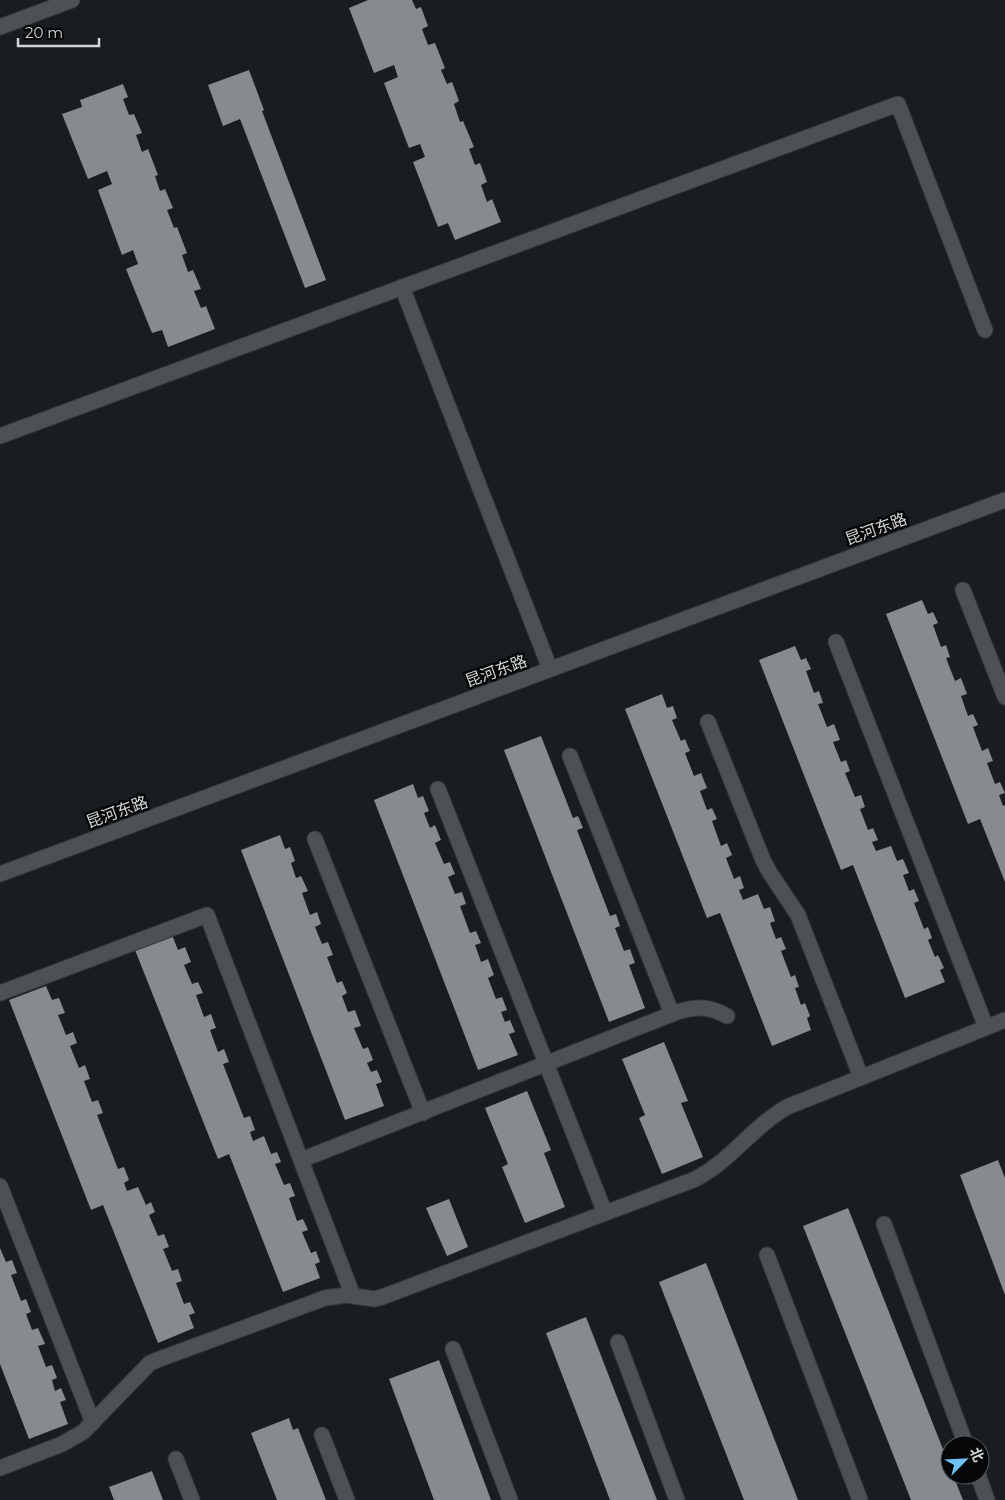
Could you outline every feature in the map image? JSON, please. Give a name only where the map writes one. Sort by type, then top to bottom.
[{"type":"street","points":[[0,27],[72,0]]},
{"type":"street","points":[[0,436],[898,104],[984,330]]},
{"type":"street","points":[[402,287],[550,669]]},
{"type":"street","name":"昆河东路","points":[[0,874],[1005,500]]},
{"type":"street","points":[[963,590],[1005,697]]},
{"type":"street","points":[[836,642],[986,1027]]},
{"type":"street","points":[[708,722],[763,860],[798,915],[861,1077]]},
{"type":"street","points":[[570,756],[672,1014]]},
{"type":"street","points":[[438,789],[605,1213]]},
{"type":"street","points":[[315,839],[423,1113]]},
{"type":"street","points":[[0,992],[207,915],[353,1296]]},
{"type":"street","points":[[302,1160],[672,1014],[699,1008],[715,1010],[727,1016]]},
{"type":"street","points":[[0,1468],[62,1444],[83,1432],[146,1367],[157,1360],[324,1298],[338,1295],[374,1299],[382,1297],[702,1176],[712,1170],[774,1115],[797,1103],[1005,1020]]},
{"type":"street","points":[[0,1186],[93,1422]]},
{"type":"street","points":[[884,1224],[962,1435]]},
{"type":"street","points":[[767,1255],[860,1500]]},
{"type":"street","points":[[618,1342],[677,1500]]},
{"type":"street","points":[[453,1349],[510,1500]]},
{"type":"street","points":[[322,1435],[347,1500]]},
{"type":"street","points":[[176,1459],[192,1500]]},
{"type":"street","points":[[982,1485],[987,1500]]},
{"type":"building","points":[[368,0],[412,0],[416,9],[421,7],[428,26],[422,29],[428,45],[435,43],[445,68],[441,70],[447,84],[452,82],[459,101],[454,104],[460,122],[463,121],[474,147],[469,149],[475,165],[480,163],[487,182],[481,185],[487,202],[492,199],[501,222],[455,240],[448,223],[438,227],[413,162],[425,157],[420,144],[409,148],[384,83],[398,77],[394,65],[374,73],[349,8]]},
{"type":"building","points":[[249,70],[264,110],[262,111],[326,280],[305,288],[240,119],[223,126],[208,85]]},
{"type":"building","points":[[123,84],[128,97],[123,99],[129,115],[134,114],[142,133],[136,135],[142,152],[148,149],[158,175],[155,176],[160,191],[165,189],[173,208],[167,210],[174,228],[177,227],[187,253],[182,255],[188,272],[193,270],[201,289],[194,291],[201,308],[206,306],[215,329],[168,347],[162,330],[152,333],[126,269],[138,264],[133,250],[122,255],[98,190],[112,184],[107,171],[88,179],[62,114],[82,107],[80,100]]},
{"type":"building","points":[[922,600],[928,614],[933,612],[938,623],[933,625],[941,647],[946,645],[950,657],[946,658],[955,681],[961,678],[967,694],[961,696],[968,716],[973,714],[978,725],[973,727],[982,751],[988,748],[993,761],[987,763],[995,784],[1000,782],[1005,793],[999,795],[1003,806],[1005,805],[1005,882],[980,819],[968,824],[886,614]]},
{"type":"building","points":[[795,646],[801,660],[806,658],[811,669],[806,671],[814,693],[819,691],[823,703],[818,704],[827,727],[834,724],[840,740],[833,742],[841,762],[846,760],[850,771],[845,773],[855,797],[861,795],[865,807],[860,809],[868,830],[873,828],[878,840],[872,842],[876,851],[891,846],[897,861],[903,859],[909,873],[903,875],[909,891],[914,889],[919,901],[914,903],[924,929],[928,927],[932,938],[928,940],[935,957],[938,955],[944,968],[940,970],[945,982],[905,998],[853,865],[841,870],[759,660]]},
{"type":"building","points":[[662,694],[667,708],[673,706],[677,718],[672,720],[681,741],[685,739],[690,751],[685,753],[694,776],[701,773],[707,788],[700,791],[707,810],[712,808],[717,819],[712,821],[721,846],[727,843],[732,855],[726,858],[734,879],[740,876],[744,888],[739,890],[743,900],[758,894],[764,909],[770,907],[775,921],[770,923],[776,939],[781,937],[786,949],[781,951],[791,977],[795,975],[799,987],[795,988],[801,1005],[805,1003],[810,1016],[807,1018],[811,1030],[772,1046],[720,913],[707,918],[625,709]]},
{"type":"building","points":[[541,736],[573,818],[578,816],[583,828],[577,830],[610,916],[616,914],[620,926],[615,928],[624,951],[630,949],[635,963],[629,965],[645,1008],[609,1022],[504,750]]},
{"type":"building","points":[[413,784],[418,798],[423,796],[429,811],[424,813],[430,828],[435,825],[441,840],[435,843],[444,864],[450,862],[455,874],[448,877],[455,894],[462,892],[466,904],[460,906],[470,933],[476,931],[481,943],[475,945],[481,962],[488,959],[494,975],[488,978],[496,999],[502,997],[507,1010],[501,1012],[505,1022],[510,1020],[515,1032],[509,1034],[518,1055],[478,1070],[374,800]]},
{"type":"building","points":[[280,835],[285,849],[290,847],[295,861],[291,863],[296,878],[301,876],[308,891],[302,893],[310,915],[317,912],[321,924],[315,927],[322,944],[328,942],[333,955],[327,957],[337,983],[342,981],[347,993],[342,996],[348,1012],[355,1010],[361,1026],[354,1028],[363,1049],[368,1047],[373,1060],[367,1063],[371,1072],[377,1070],[382,1082],[376,1084],[384,1106],[345,1120],[241,850]]},
{"type":"building","points":[[172,935],[178,950],[185,947],[191,962],[184,965],[192,984],[198,982],[203,993],[196,995],[204,1017],[211,1014],[216,1028],[210,1030],[218,1052],[224,1049],[229,1062],[223,1064],[244,1118],[250,1116],[255,1130],[250,1132],[253,1141],[264,1136],[271,1154],[277,1152],[281,1162],[275,1164],[284,1185],[290,1183],[295,1196],[289,1198],[297,1221],[303,1219],[308,1230],[302,1232],[311,1253],[316,1251],[320,1262],[315,1264],[320,1278],[283,1292],[229,1154],[218,1159],[135,950]]},
{"type":"building","points":[[46,986],[52,1000],[59,998],[65,1013],[58,1015],[66,1035],[73,1032],[77,1043],[70,1046],[79,1068],[85,1065],[90,1079],[84,1081],[92,1102],[98,1100],[103,1113],[97,1115],[118,1169],[124,1167],[129,1180],[124,1183],[127,1191],[138,1187],[146,1205],[151,1202],[155,1212],[149,1215],[158,1236],[164,1234],[169,1247],[163,1249],[172,1271],[178,1269],[182,1281],[176,1283],[184,1304],[190,1302],[195,1313],[189,1315],[194,1328],[158,1343],[103,1205],[91,1210],[9,1000]]},
{"type":"building","points":[[664,1042],[688,1101],[681,1103],[703,1157],[662,1174],[639,1118],[645,1115],[622,1059]]},
{"type":"building","points":[[527,1091],[551,1150],[544,1153],[565,1207],[525,1223],[502,1167],[508,1164],[485,1108]]},
{"type":"building","points":[[998,1160],[1005,1178],[1005,1295],[960,1175]]},
{"type":"building","points":[[449,1199],[468,1247],[447,1256],[426,1208]]},
{"type":"building","points":[[848,1208],[940,1442],[940,1485],[957,1485],[963,1500],[911,1500],[803,1226]]},
{"type":"building","points":[[0,1248],[6,1262],[12,1260],[17,1273],[11,1275],[21,1301],[26,1299],[31,1312],[26,1314],[32,1330],[38,1328],[45,1344],[38,1346],[46,1367],[52,1365],[57,1378],[52,1380],[55,1391],[61,1388],[66,1400],[60,1402],[68,1424],[29,1439],[0,1364]]},
{"type":"building","points":[[706,1263],[798,1500],[744,1500],[659,1282]]},
{"type":"building","points":[[586,1317],[657,1500],[610,1500],[546,1333]]},
{"type":"building","points":[[439,1360],[491,1500],[434,1500],[389,1379]]},
{"type":"building","points":[[289,1418],[293,1430],[298,1428],[326,1500],[277,1500],[251,1433]]},
{"type":"building","points":[[152,1471],[163,1500],[114,1500],[109,1487]]}]
